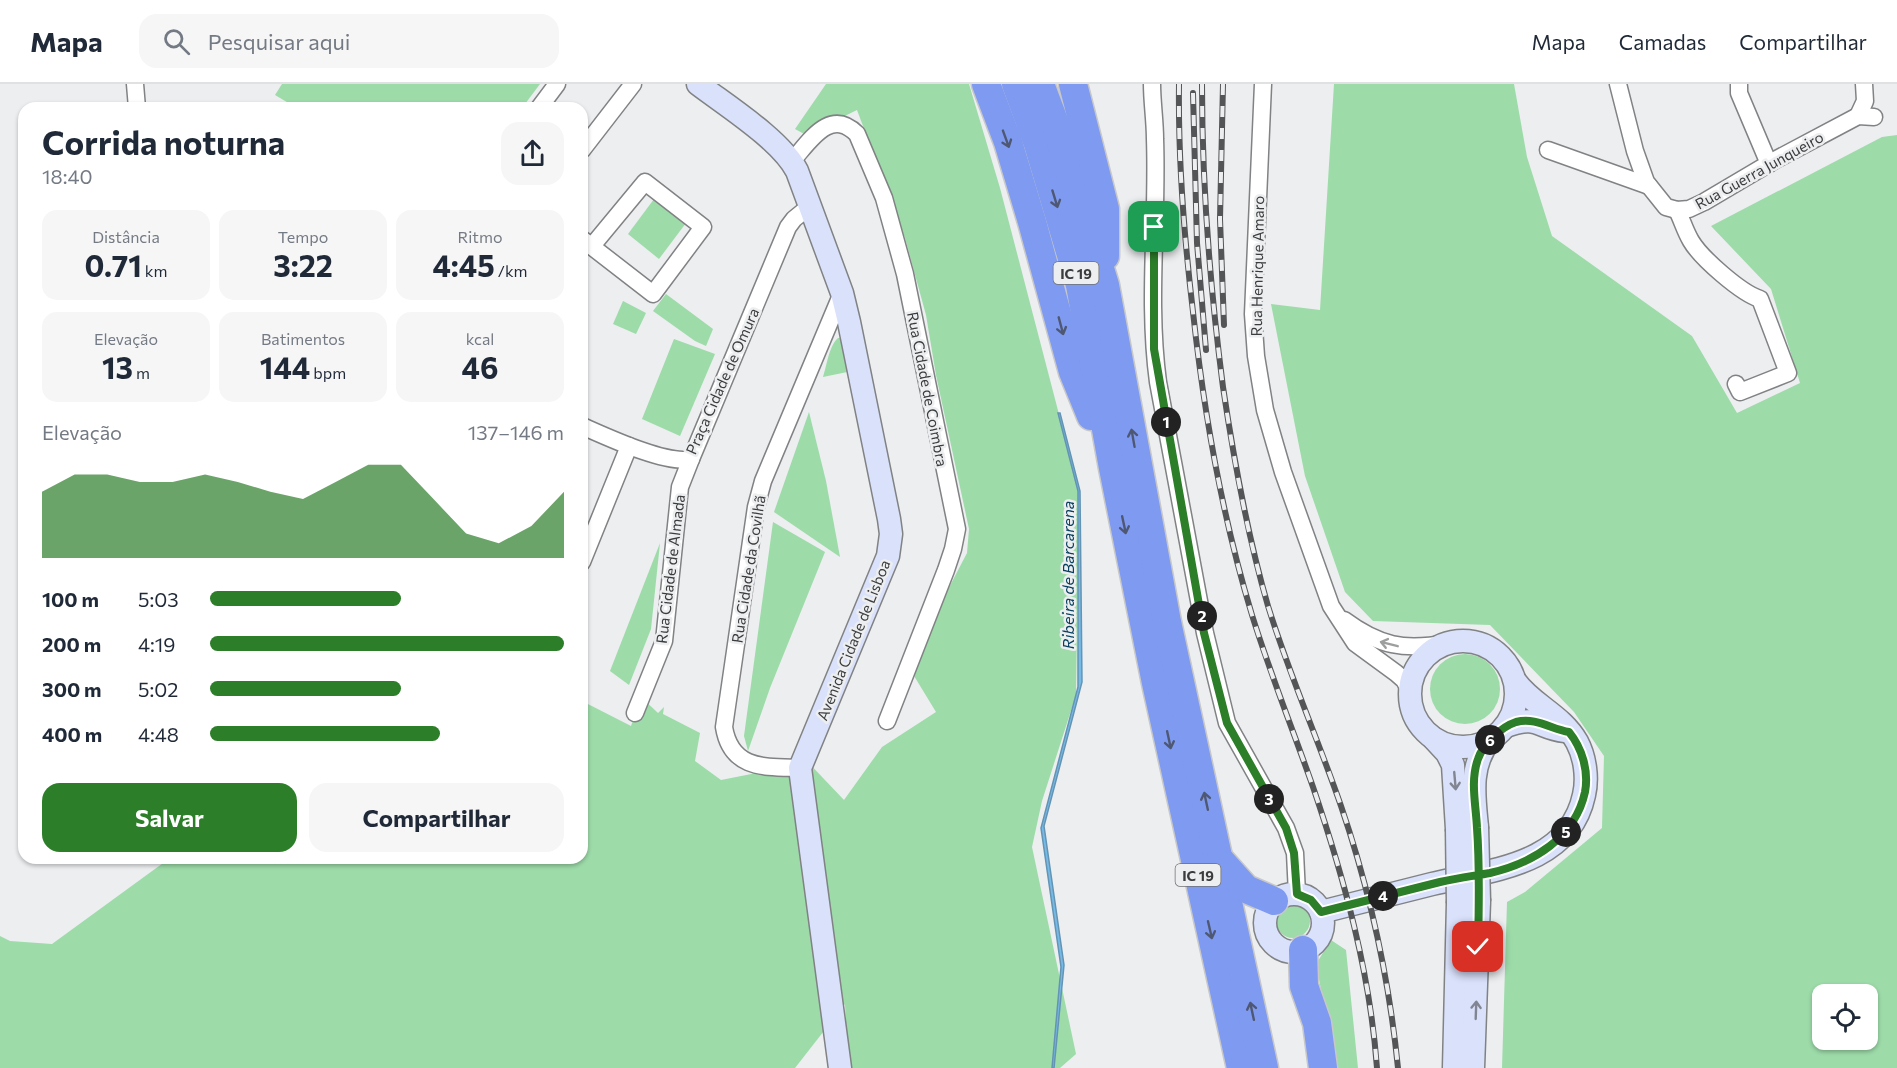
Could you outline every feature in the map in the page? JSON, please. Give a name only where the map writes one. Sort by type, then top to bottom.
[{"type":"highway","points":[[986,84],[1008,142],[1073,372],[1113,468]]},
{"type":"highway","name":"IC 19","points":[[1016,84],[1038,144],[1080,285],[1113,468],[1156,682],[1241,1068]]},
{"type":"highway","name":"IC 19","points":[[1040,84],[1057,129],[1105,285],[1167,622],[1264,1068]]},
{"type":"highway","points":[[1062,84],[1090,154]]},
{"type":"highway","points":[[1072,84],[1105,209],[1105,285]]},
{"type":"highway","points":[[1219,858],[1246,889],[1285,898]]},
{"type":"highway","points":[[1303,950],[1304,986],[1317,1023],[1323,1068]]},
{"type":"main road","name":"Avenida Cidade de Lisboa","points":[[698,84],[776,145],[792,161],[842,292],[891,534],[888,556],[800,768]]},
{"type":"main road","points":[[1321,912],[1447,880],[1491,873],[1528,860],[1556,843],[1576,817],[1586,787],[1586,771],[1577,742],[1559,720],[1522,691],[1501,656],[1489,647],[1461,640],[1446,643],[1428,653],[1415,669],[1409,689],[1410,704],[1415,718],[1423,730],[1447,753],[1453,765],[1467,828]]},
{"type":"main road","points":[[1473,1068],[1467,828],[1478,758],[1498,733],[1515,705],[1515,681]]},
{"type":"main road","points":[[1434,739],[1448,745],[1477,746],[1498,733],[1531,720],[1555,730],[1569,732]]},
{"type":"main road","points":[[800,768],[840,1068]]},
{"type":"main road","points":[[1285,898],[1311,900],[1321,912],[1323,921],[1318,939],[1303,950],[1293,952],[1275,945],[1265,928],[1268,909],[1285,898]]},
{"type":"main road","points":[[1454,1068],[1469,902]]},
{"type":"street","points":[[135,84],[136,102]]},
{"type":"street","points":[[544,102],[557,84]]},
{"type":"street","points":[[588,142],[633,84]]},
{"type":"street","points":[[1152,84],[1155,139],[1152,314],[1158,382],[1204,633],[1227,723],[1286,828],[1294,853],[1285,898]]},
{"type":"street","name":"Rua Henrique Amaro","points":[[1263,84],[1253,314],[1256,356],[1272,438],[1326,595],[1336,614],[1355,644],[1396,673],[1409,689]]},
{"type":"street","name":"Rua Guerra Junqueiro","points":[[1618,84],[1635,152],[1649,186],[1666,207],[1677,210],[1689,209],[1704,202],[1769,164],[1866,117],[1864,84]]},
{"type":"street","points":[[1739,84],[1739,93],[1769,164]]},
{"type":"street","name":"Rua Cidade de Coimbra","points":[[792,161],[819,131],[827,126],[839,124],[850,128],[857,134],[884,198],[905,274],[957,529],[954,549],[887,721]]},
{"type":"street","points":[[1548,150],[1649,186]]},
{"type":"street","points":[[588,242],[645,182],[703,227],[653,294],[588,244]]},
{"type":"street","name":"Praça Cidade de Omura","points":[[588,429],[629,446],[680,462],[691,459],[788,227],[810,206]]},
{"type":"street","points":[[1677,210],[1698,251],[1739,287],[1751,296],[1760,299],[1788,373],[1740,392],[1736,384]]},
{"type":"street","name":"Rua Cidade da Covilhã","points":[[800,768],[761,766],[746,762],[732,749],[724,727],[756,507],[763,480],[842,292]]},
{"type":"street","points":[[588,547],[629,446]]},
{"type":"street","name":"Rua Cidade de Almada","points":[[635,713],[664,641],[681,487],[691,459]]},
{"type":"street","name":"Rua Henrique Amaro","points":[[1336,614],[1369,637],[1388,645],[1412,647],[1446,643]]},
{"type":"green space","points":[[282,84],[540,84],[526,102],[287,102],[275,95]]},
{"type":"green space","points":[[826,84],[969,84],[1000,188],[1079,491],[1076,695],[1042,801],[1032,847],[1076,1054],[1060,1068],[848,1068],[845,1004],[795,1068],[0,1068],[0,936],[10,941],[52,944],[162,864],[588,864],[588,704],[631,726],[641,697],[658,713],[664,707],[663,714],[700,733],[695,761],[721,780],[781,768],[804,758],[844,800],[882,747],[936,712],[908,666],[967,553],[969,529],[936,375],[926,315],[905,238],[857,110],[806,135],[795,129]]},
{"type":"green space","points":[[1334,84],[1514,84],[1527,157],[1552,236],[1692,336],[1737,413],[1800,383],[1771,289],[1711,226],[1882,137],[1897,135],[1897,1068],[1502,1068],[1507,902],[1525,892],[1602,828],[1604,756],[1574,712],[1490,625],[1373,621],[1345,592],[1305,476],[1271,304],[1320,310]]},
{"type":"green space","points":[[657,195],[689,219],[659,259],[628,234]]},
{"type":"green space","points":[[666,294],[713,329],[706,346],[695,341],[653,311]]},
{"type":"green space","points":[[623,301],[646,313],[636,334],[613,324]]},
{"type":"green space","points":[[838,338],[842,338],[852,371],[823,377],[830,351]]},
{"type":"green space","points":[[674,339],[715,354],[680,436],[642,419]]},
{"type":"green space","points":[[809,412],[826,481],[840,557],[774,512]]},
{"type":"green space","points":[[773,522],[825,552],[770,688],[748,751],[744,736]]},
{"type":"green space","points":[[660,543],[651,629],[629,685],[610,671]]},
{"type":"green space","points":[[1472,654],[1485,660],[1494,669],[1498,675],[1500,689],[1498,703],[1490,714],[1479,722],[1458,724],[1440,714],[1432,703],[1430,682],[1440,664],[1451,656]]},
{"type":"green space","points":[[1293,904],[1305,909],[1310,921],[1305,933],[1293,938],[1281,933],[1276,921],[1281,909]]},
{"type":"green space","points":[[1331,940],[1346,950],[1358,1068],[1330,1068],[1327,1020],[1316,964]]},
{"type":"water","points":[[1058,413],[1060,413],[1080,491],[1082,682],[1044,826],[1064,965],[1054,1068],[1052,1068],[1061,967],[1041,828],[1078,687],[1078,491]]},
{"type":"railway","points":[[1179,84],[1182,198],[1187,255],[1197,350],[1215,465],[1241,578],[1252,615],[1313,787],[1345,891],[1362,961],[1374,1032],[1377,1068]]},
{"type":"railway","points":[[1202,84],[1205,198],[1214,312],[1223,387],[1242,497],[1268,606],[1341,806],[1361,870],[1384,968],[1398,1068]]},
{"type":"railway","points":[[1223,84],[1220,219],[1224,325]]},
{"type":"railway","points":[[1193,93],[1197,243],[1206,350]]},
{"type":"route","points":[[1154,227],[1152,314],[1158,382],[1204,633],[1227,723],[1286,828],[1294,853],[1297,894],[1311,900],[1321,912],[1447,880],[1491,873],[1528,860],[1556,843],[1567,831],[1582,803],[1586,787],[1586,771],[1577,742],[1569,732],[1555,730],[1531,720],[1518,722],[1506,726],[1490,740],[1478,758],[1474,774],[1474,802],[1477,827],[1479,901],[1478,947]]},
{"type":"water label","name":"Ribeira de Barcarena","points":[[1067,575]]}]
